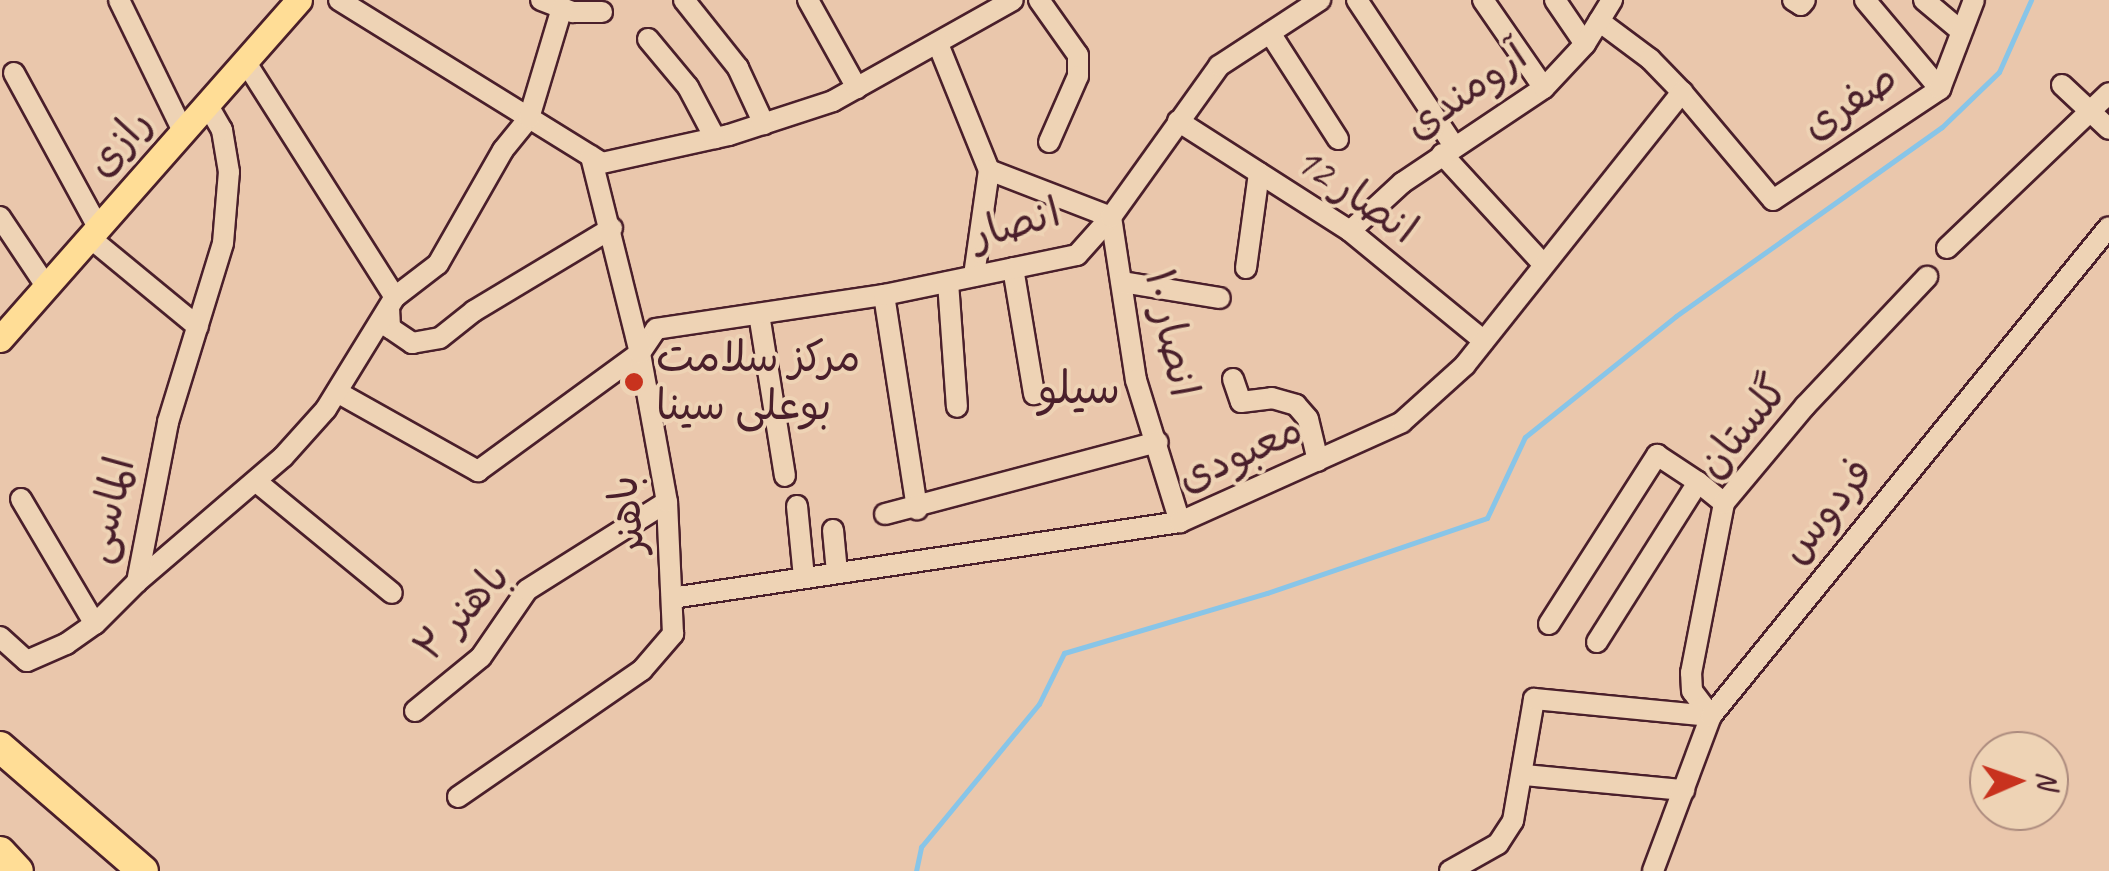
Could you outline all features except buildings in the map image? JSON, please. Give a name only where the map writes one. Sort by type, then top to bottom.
[{"type":"highway","points":[[0,747],[143,871]]},
{"type":"highway","points":[[60,799],[112,871]]},
{"type":"highway","points":[[0,852],[18,871]]},
{"type":"main road","name":"رازی","points":[[0,339],[299,0]]},
{"type":"street","points":[[119,0],[183,131]]},
{"type":"street","points":[[338,0],[602,162],[716,138],[834,101],[1009,1]]},
{"type":"street","points":[[542,0],[562,8],[602,12]]},
{"type":"street","points":[[684,0],[738,68],[764,124]]},
{"type":"street","points":[[808,0],[857,88]]},
{"type":"street","points":[[1039,0],[1078,55],[1078,76],[1049,142]]},
{"type":"street","points":[[1357,0],[1448,150],[1543,264]]},
{"type":"street","points":[[1483,0],[1544,88]]},
{"type":"street","points":[[1555,0],[1585,44]]},
{"type":"street","name":"آرومندی","points":[[1350,231],[1402,183],[1544,88],[1585,44],[1612,0]]},
{"type":"street","points":[[1793,0],[1801,4],[1806,0]]},
{"type":"street","points":[[1865,0],[1940,89]]},
{"type":"street","points":[[1924,0],[1961,31]]},
{"type":"street","name":"صفری","points":[[1682,92],[1773,200],[1940,89],[1974,0]]},
{"type":"street","name":"انصار","points":[[337,392],[478,471],[640,352],[656,329],[884,296],[1077,254],[1111,216],[1219,66],[1309,3]]},
{"type":"street","points":[[137,582],[258,483],[337,392],[392,303],[438,264],[503,150],[530,118],[562,8]]},
{"type":"street","points":[[1599,21],[1650,59],[1682,92]]},
{"type":"street","points":[[1270,33],[1338,139]]},
{"type":"street","points":[[648,39],[688,87],[716,138]]},
{"type":"street","points":[[938,44],[989,170],[974,276]]},
{"type":"street","points":[[245,61],[392,303],[390,328],[412,343],[440,338],[474,312],[612,228]]},
{"type":"street","points":[[14,73],[94,232],[198,328]]},
{"type":"street","points":[[2062,85],[2109,129]]},
{"type":"street","name":"معبودی","points":[[672,598],[1180,522],[1402,422],[1465,365],[1682,92]]},
{"type":"street","points":[[1947,248],[2109,93]]},
{"type":"street","name":"الماسی","points":[[0,637],[26,661],[66,644],[96,624],[137,582],[168,422],[222,243],[229,172],[222,130],[207,104]]},
{"type":"street","name":"انصار 12","points":[[1178,122],[1350,231],[1484,341]]},
{"type":"street","name":"باهنر","points":[[458,797],[642,670],[673,634],[667,502],[640,352],[592,156]]},
{"type":"street","points":[[989,170],[1111,216]]},
{"type":"street","points":[[1246,268],[1260,173]]},
{"type":"street","name":"انصار ۱۰","points":[[1111,216],[1136,380],[1180,522]]},
{"type":"street","points":[[0,217],[46,286]]},
{"type":"street","name":"فردوس","points":[[1652,871],[1710,716],[2109,227]]},
{"type":"street","points":[[1013,268],[1034,394]]},
{"type":"street","name":"گلستان","points":[[1710,716],[1692,691],[1691,673],[1724,502],[1805,406],[1927,276]]},
{"type":"street","points":[[948,282],[958,407]]},
{"type":"street","points":[[1122,282],[1220,298]]},
{"type":"street","points":[[884,296],[917,509]]},
{"type":"street","points":[[758,314],[785,476]]},
{"type":"street","points":[[1232,379],[1241,402],[1272,398],[1296,406],[1308,419],[1318,460]]},
{"type":"street","points":[[885,514],[917,509],[1158,442]]},
{"type":"street","points":[[1549,624],[1657,456],[1724,502]]},
{"type":"street","points":[[1597,642],[1698,482]]},
{"type":"street","points":[[258,483],[392,593]]},
{"type":"street","points":[[21,499],[96,624]]},
{"type":"street","name":"باهنر ۲","points":[[415,711],[481,657],[527,590],[667,502]]},
{"type":"street","points":[[797,506],[804,578]]},
{"type":"street","points":[[833,530],[837,572]]},
{"type":"street","points":[[1464,868],[1498,844],[1514,821],[1534,699],[1710,716]]},
{"type":"street","points":[[1524,775],[1684,790]]},
{"type":"waterway","points":[[916,871],[921,847],[1039,704],[1064,653],[1267,593],[1487,518],[1525,437],[1676,316],[1942,127],[1999,72],[2031,0]]},
{"type":"place","name":"مرکز سلامت بوعلی سینا","points":[[634,382]]},
{"type":"district","name":"سیلو","points":[[1079,389]]}]
